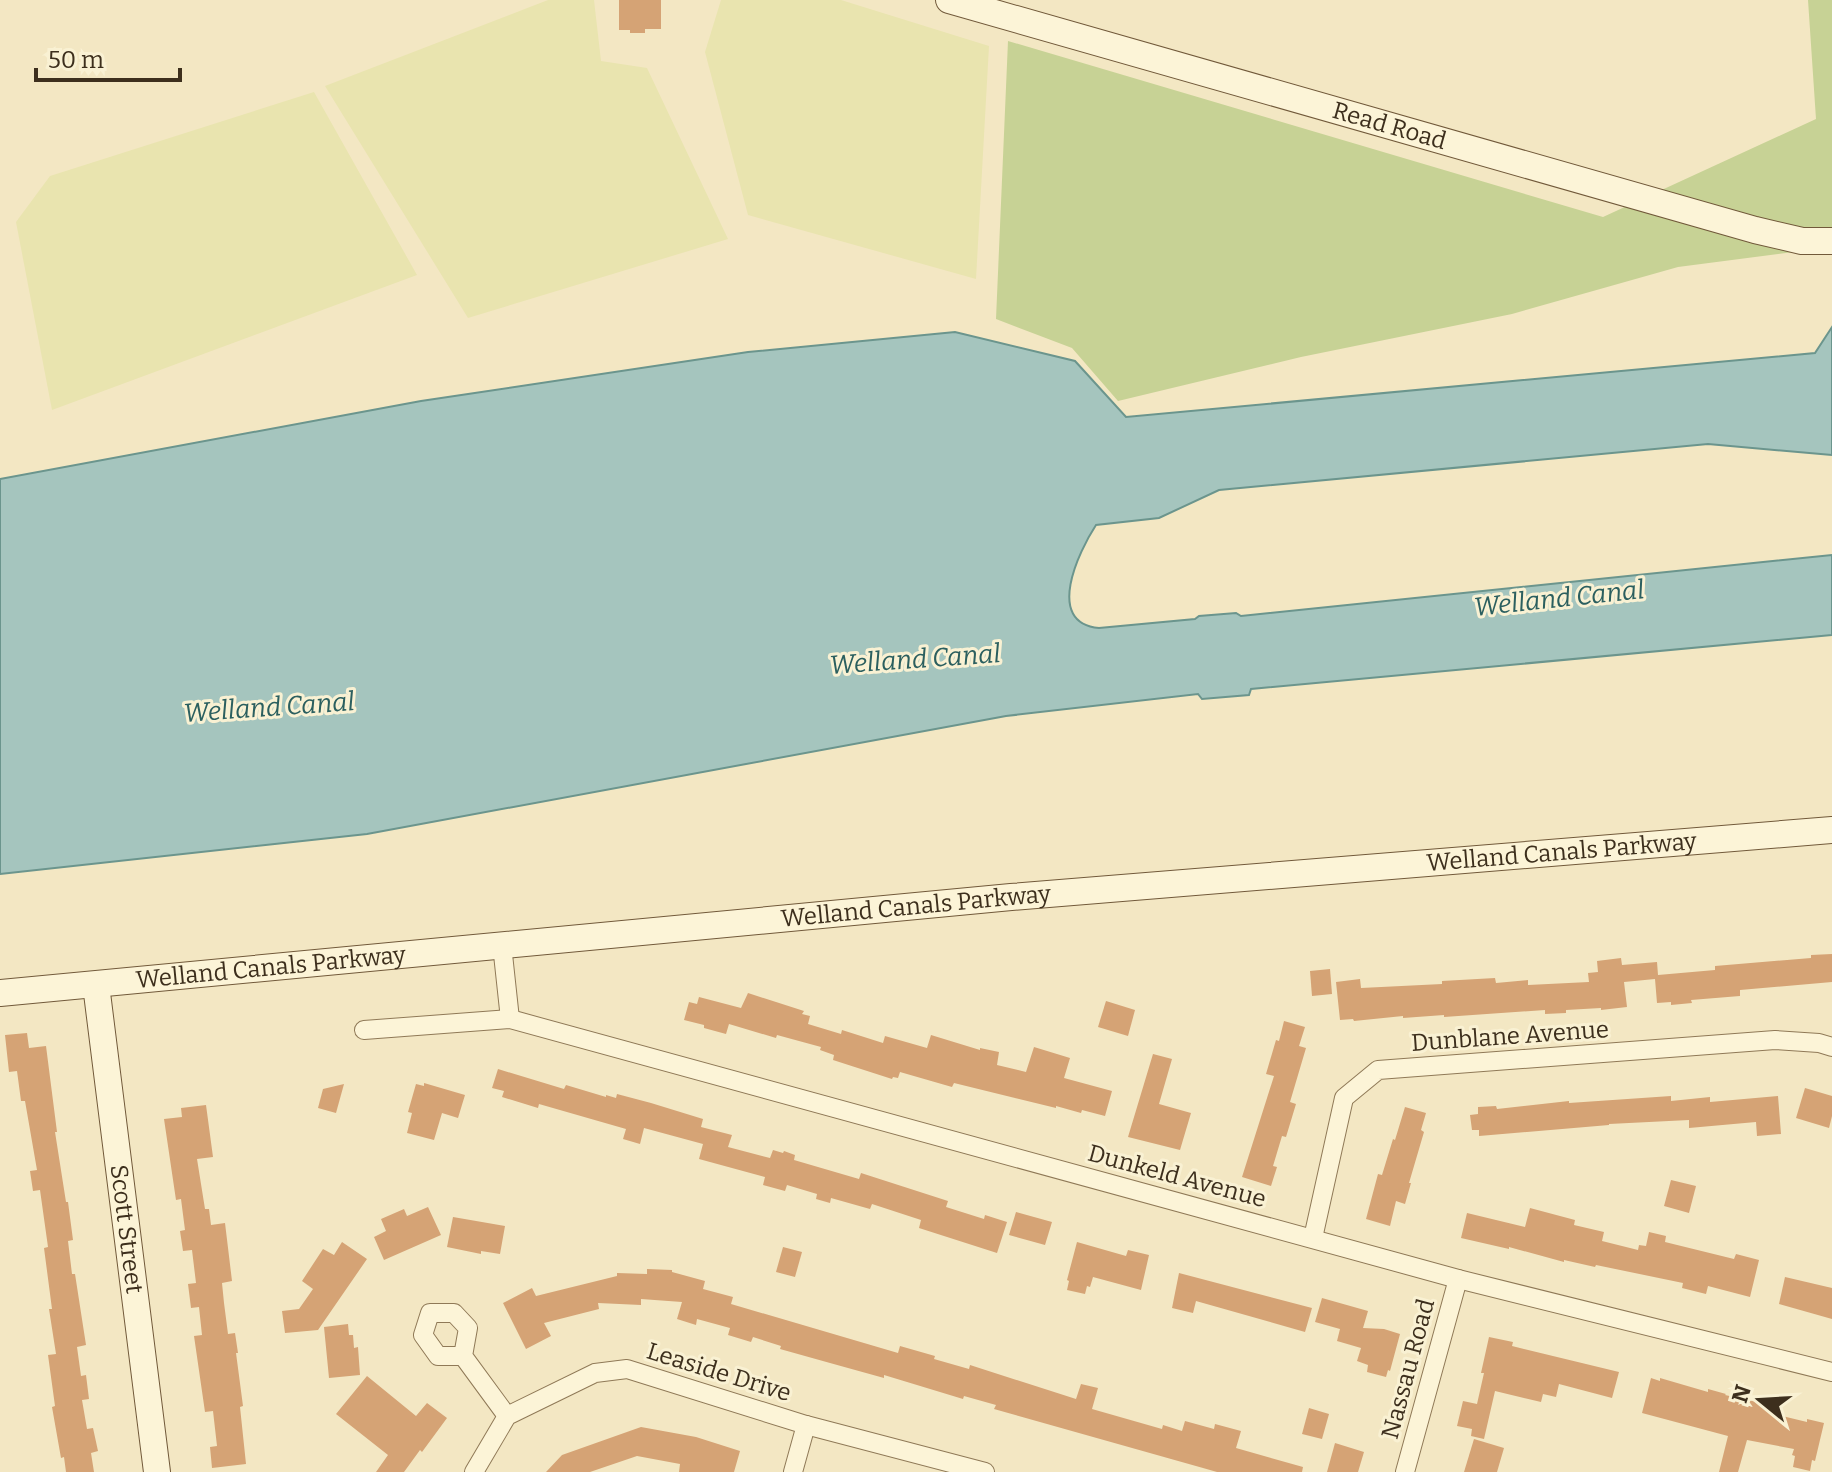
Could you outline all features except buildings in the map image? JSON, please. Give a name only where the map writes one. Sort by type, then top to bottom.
[{"type":"main road","name":"Read Road","points":[[949,0],[1732,224],[1802,241],[1832,241]]},
{"type":"main road","name":"Welland Canals Parkway","points":[[0,993],[1027,896],[1832,830]]},
{"type":"main road","name":"Scott Street","points":[[96,985],[157,1472]]},
{"type":"street","points":[[502,945],[510,1019]]},
{"type":"street","name":"Dunkeld Avenue","points":[[364,1030],[510,1019],[1458,1279],[1832,1372]]},
{"type":"street","name":"Dunblane Avenue","points":[[1313,1238],[1344,1098],[1378,1070],[1775,1040],[1832,1047]]},
{"type":"street","name":"Nassau Road","points":[[1405,1472],[1458,1279]]},
{"type":"street","points":[[463,1356],[507,1416],[474,1472]]},
{"type":"street","name":"Leaside Drive","points":[[507,1416],[595,1373],[627,1369],[806,1425],[985,1472]]},
{"type":"street","points":[[793,1472],[806,1425]]},
{"type":"shaded area","points":[[548,0],[594,0],[601,61],[647,68],[728,239],[468,318],[325,86]]},
{"type":"shaded area","points":[[721,0],[841,0],[989,46],[976,279],[748,215],[705,52]]},
{"type":"shaded area","points":[[314,92],[417,275],[52,410],[16,222],[50,176]]},
{"type":"green space","points":[[1808,0],[1832,0],[1832,247],[1678,267],[1512,314],[1301,357],[1118,401],[1072,348],[996,319],[1008,41],[1603,217],[1816,119]]},
{"type":"water","name":"Welland Canal","points":[[1832,327],[1832,455],[1708,444],[1219,490],[1159,518],[1096,525],[1075,568],[1069,600],[1073,613],[1082,623],[1099,628],[1832,555],[1832,635],[1251,689],[1249,695],[1202,699],[1198,694],[1006,716],[367,834],[0,874],[0,479],[421,401],[748,352],[955,332],[1075,361],[1126,417],[1815,353]]}]
